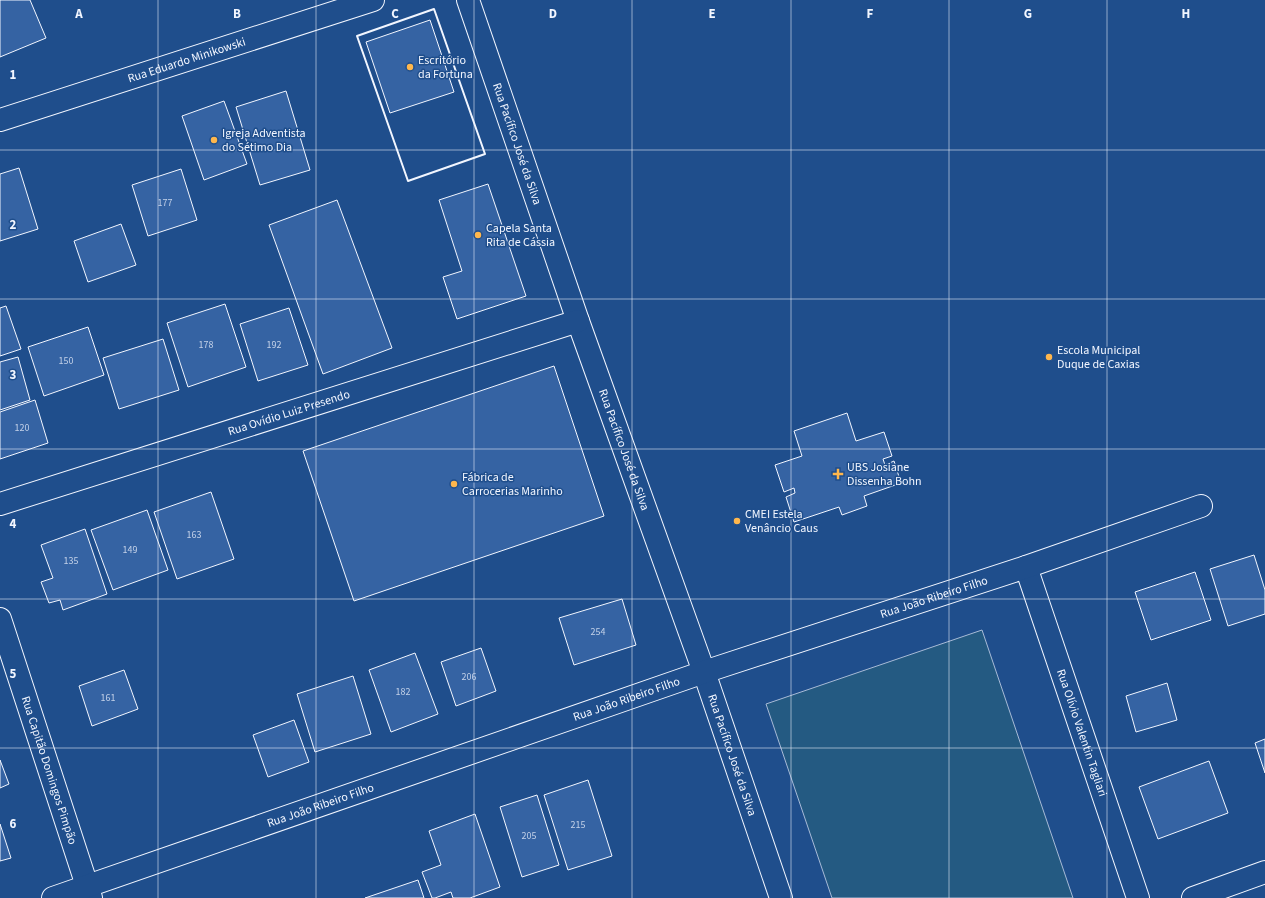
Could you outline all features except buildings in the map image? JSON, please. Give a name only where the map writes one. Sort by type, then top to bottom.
[{"type":"street","name":"Rua Eduardo Minikowski","points":[[0,120],[373,0]]},
{"type":"street","name":"Rua Pacífico José da Silva","points":[[468,0],[578,321],[704,672],[781,898]]},
{"type":"street","name":"Rua Ovídio Luiz Presendo","points":[[0,504],[578,321]]},
{"type":"street","name":"Rua João Ribeiro Filho","points":[[53,898],[89,892],[704,672],[1026,568],[1201,506]]},
{"type":"street","name":"Rua Olívio Valentin Tagliari","points":[[1026,568],[1138,898]]},
{"type":"street","name":"Rua Capitão Domingos Pimpão","points":[[0,619],[89,892]]},
{"type":"street","points":[[1194,898],[1265,872]]},
{"type":"shaded area","points":[[982,630],[1073,898],[832,898],[766,704]]},
{"type":"wall","points":[[434,9],[485,154],[408,181],[357,36],[434,9]]},
{"type":"place","name":"Escritório da Fortuna","points":[[410,67]]},
{"type":"place","name":"Igreja Adventista do Sétimo Dia","points":[[214,140]]},
{"type":"place","name":"Capela Santa Rita de Cássia","points":[[478,235]]},
{"type":"place","name":"Escola Municipal Duque de Caxias","points":[[1049,357]]},
{"type":"place","name":"UBS Josiane Dissenha Bohn","points":[[838,474]]},
{"type":"place","name":"Fábrica de Carrocerias Marinho","points":[[454,484]]},
{"type":"place","name":"CMEI Estela Venâncio Caus","points":[[737,521]]}]
